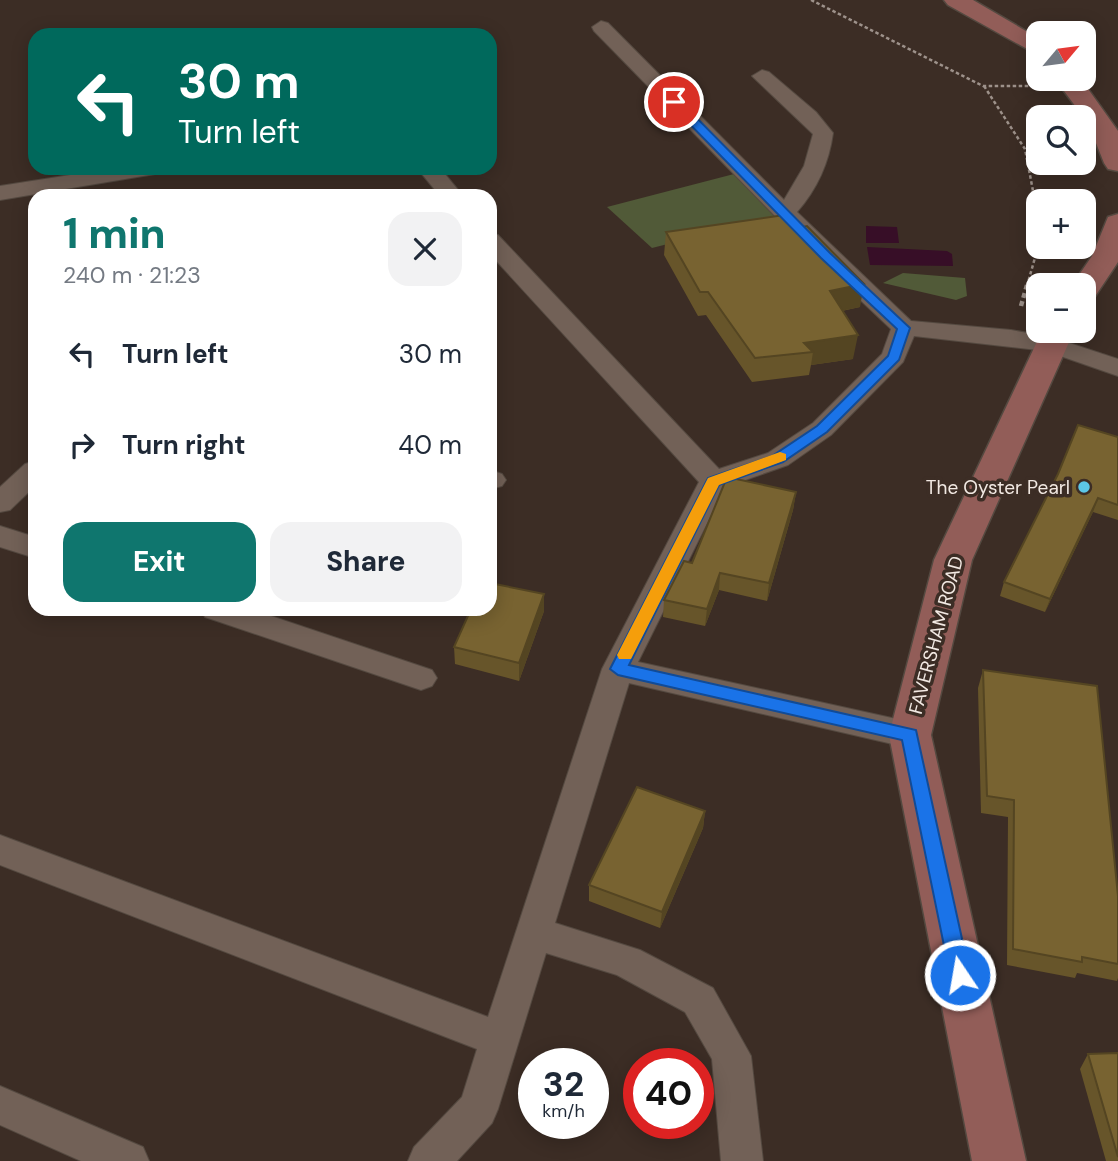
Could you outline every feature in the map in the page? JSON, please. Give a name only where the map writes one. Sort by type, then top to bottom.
[{"type":"street","points":[[956,0],[1026,41]]},
{"type":"street","points":[[1077,91],[1101,122],[1118,163]]},
{"type":"street","points":[[1095,273],[1107,256],[1118,223]]},
{"type":"street","name":"FAVERSHAM ROAD","points":[[999,1161],[910,735],[953,560],[1038,343]]},
{"type":"lane","points":[[601,27],[784,213],[904,328],[1026,336]]},
{"type":"lane","points":[[762,76],[809,116],[823,133],[821,150],[804,192],[784,213]]},
{"type":"lane","points":[[0,192],[110,175]]},
{"type":"lane","points":[[434,175],[446,189]]},
{"type":"lane","points":[[497,248],[714,481]]},
{"type":"lane","points":[[429,1161],[478,1109],[498,1039],[618,669],[714,481],[778,459],[822,429],[894,357],[904,328]]},
{"type":"lane","points":[[1055,343],[1118,368]]},
{"type":"lane","points":[[0,503],[28,477]]},
{"type":"lane","points":[[0,536],[28,546]]},
{"type":"lane","points":[[237,616],[421,678]]},
{"type":"lane","points":[[618,669],[910,735]]},
{"type":"lane","points":[[0,849],[498,1039]]},
{"type":"lane","points":[[534,933],[627,962],[699,1000],[731,1056],[743,1161]]},
{"type":"lane","points":[[0,1105],[128,1161]]},
{"type":"path","points":[[811,0],[983,86],[1025,149],[1033,189]]},
{"type":"green space","points":[[734,174],[778,216],[652,248],[607,207]]},
{"type":"green space","points":[[903,273],[965,278],[967,296],[956,300],[883,283]]},
{"type":"shaded area","points":[[866,226],[897,227],[899,243],[866,243]]},
{"type":"shaded area","points":[[867,247],[947,251],[952,254],[953,266],[870,265]]},
{"type":"building","points":[[791,214],[803,227],[807,226],[864,284],[830,291],[858,335],[804,343],[813,352],[755,358],[708,292],[700,292],[666,232]]},
{"type":"building","points":[[1078,425],[1118,437],[1118,505],[1098,498],[1050,599],[1004,582],[1058,474]]},
{"type":"building","points":[[727,477],[796,492],[769,583],[720,573],[707,609],[664,600],[684,561],[692,563]]},
{"type":"building","points":[[497,584],[544,594],[519,663],[454,647],[468,616],[497,616]]},
{"type":"building","points":[[983,670],[1097,686],[1118,896],[1118,964],[1082,957],[1082,962],[1013,949],[1014,800],[987,796]]},
{"type":"building","points":[[637,787],[705,811],[662,912],[589,885]]},
{"type":"building","points":[[1118,1053],[1118,1157],[1088,1054]]},
{"type":"slow traffic","points":[[625,655],[714,481],[780,457]]},
{"type":"place","name":"The Oyster Pearl","points":[[1084,487]]},
{"type":"route","points":[[674,102],[826,256],[904,328],[894,357],[822,429],[778,459],[714,481],[618,669],[910,735],[960,975]]}]
